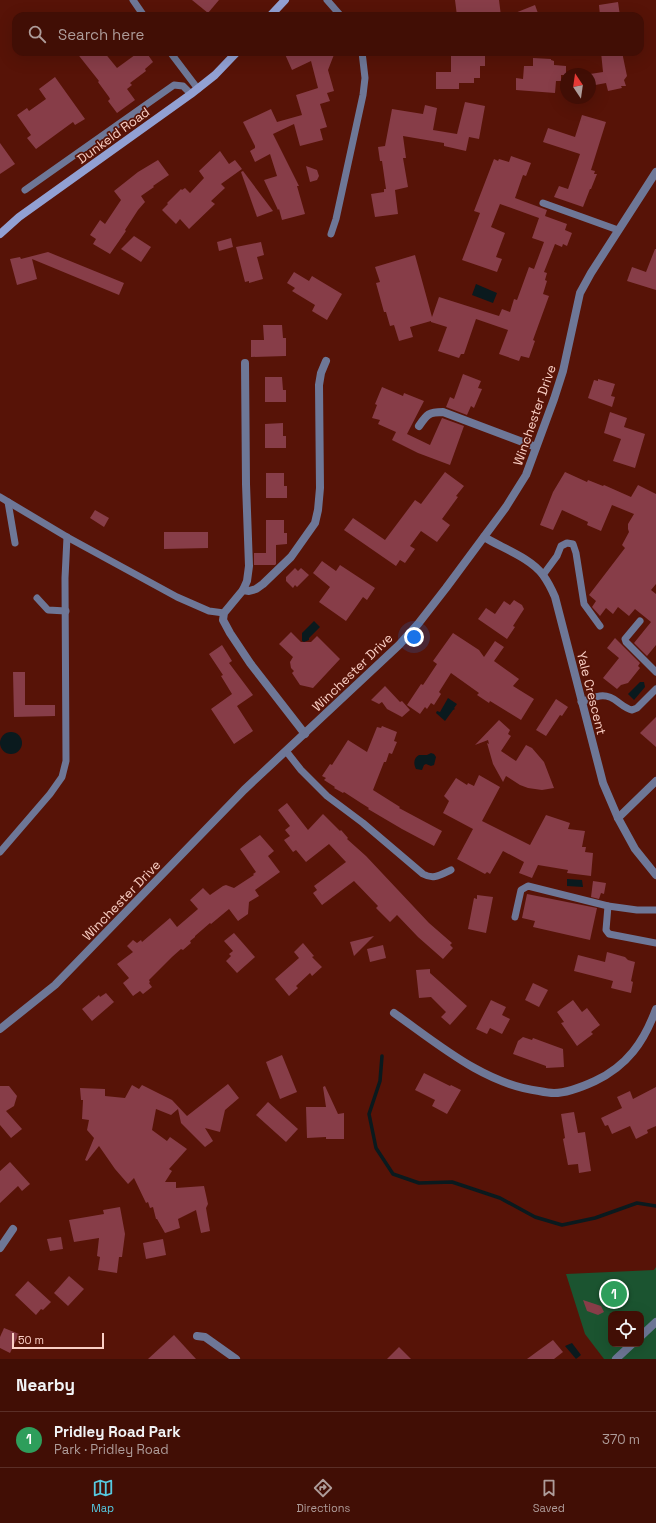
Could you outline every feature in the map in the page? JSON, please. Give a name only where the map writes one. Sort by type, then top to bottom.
[{"type":"main road","points":[[274,12],[285,0]]},
{"type":"main road","name":"Dunkeld Road","points":[[0,234],[19,217],[195,92],[215,75],[233,56]]},
{"type":"street","name":"Winchester Drive","points":[[0,1029],[55,985],[244,790],[399,645],[418,624],[506,507],[526,475],[563,371],[580,293],[618,230],[656,172]]},
{"type":"street","points":[[243,590],[249,591],[256,589],[263,584],[291,556],[314,523],[318,510],[320,488],[319,385],[321,373],[326,361]]},
{"type":"street","points":[[245,363],[246,484],[249,566],[247,581],[243,590],[224,613],[223,620],[250,663],[304,734]]},
{"type":"street","points":[[419,426],[425,417],[430,413],[443,412],[536,447]]},
{"type":"street","name":"Yale Crescent","points":[[484,537],[526,560],[543,575],[555,597],[603,783],[618,818],[635,849],[656,875]]},
{"type":"street","points":[[618,818],[656,781]]},
{"type":"street","points":[[394,1013],[447,1050],[491,1077],[523,1089],[555,1093],[579,1088],[609,1074],[633,1053],[649,1029],[656,1009]]},
{"type":"street","points":[[0,1248],[13,1229]]},
{"type":"street","points":[[644,1333],[656,1322]]},
{"type":"street","points":[[197,1336],[205,1337],[236,1359]]},
{"type":"street","points":[[616,1359],[629,1347]]},
{"type":"lane","points":[[133,0],[141,12]]},
{"type":"lane","points":[[327,0],[338,12]]},
{"type":"lane","points":[[172,56],[195,92]]},
{"type":"lane","points":[[331,234],[336,219],[363,95],[363,56]]},
{"type":"lane","points":[[25,190],[174,85],[183,86],[195,92]]},
{"type":"lane","points":[[544,203],[618,230]]},
{"type":"lane","points":[[0,497],[67,537],[177,597],[209,612],[224,613]]},
{"type":"lane","points":[[8,502],[15,543]]},
{"type":"lane","points":[[0,852],[50,794],[62,777],[66,761],[65,578],[67,537]]},
{"type":"lane","points":[[543,575],[557,556],[561,546],[567,542],[573,544],[576,553],[584,604],[600,626]]},
{"type":"lane","points":[[37,598],[48,610],[66,611]]},
{"type":"lane","points":[[640,621],[625,639],[626,642],[656,672]]},
{"type":"lane","points":[[581,702],[603,695],[609,696],[623,706],[632,710],[637,708],[656,689]]},
{"type":"lane","points":[[286,751],[301,770],[327,796],[363,823],[423,874],[429,878],[450,870]]},
{"type":"lane","points":[[515,917],[521,890],[528,886],[608,906],[637,910],[656,910]]},
{"type":"lane","points":[[608,906],[606,930],[608,934],[656,943]]},
{"type":"green space","points":[[656,1267],[656,1359],[604,1359],[585,1334],[566,1274],[654,1270]]},
{"type":"shaded area","points":[[476,284],[497,293],[493,303],[472,295]]},
{"type":"shaded area","points":[[314,621],[320,627],[309,638],[309,640],[304,642],[302,641],[302,633]]},
{"type":"shaded area","points":[[640,682],[644,682],[645,687],[634,700],[628,694]]},
{"type":"shaded area","points":[[448,698],[457,704],[454,708],[455,709],[445,721],[436,713],[437,711],[440,712]]},
{"type":"shaded area","points":[[11,732],[19,735],[22,743],[19,751],[11,754],[3,751],[0,743],[3,735]]},
{"type":"shaded area","points":[[431,753],[436,757],[434,765],[431,766],[426,764],[422,770],[416,769],[414,763],[415,759],[419,755],[427,755]]},
{"type":"shaded area","points":[[567,879],[582,880],[583,887],[567,886]]},
{"type":"shaded area","points":[[572,1343],[581,1355],[576,1359],[565,1346]]},
{"type":"building","points":[[192,0],[219,0],[209,12],[207,12]]},
{"type":"building","points":[[455,0],[499,0],[500,12],[456,12]]},
{"type":"building","points":[[618,2],[619,12],[600,12],[599,5]]},
{"type":"building","points":[[535,5],[538,12],[518,12]]},
{"type":"building","points":[[79,56],[107,56],[117,68],[134,56],[149,56],[153,62],[145,69],[146,71],[130,83],[132,85],[127,89],[135,100],[117,113],[108,101],[110,99],[98,82],[99,81]]},
{"type":"building","points":[[286,56],[333,56],[328,70],[334,91],[327,93],[330,101],[320,104],[327,127],[320,129],[323,140],[300,146],[294,124],[273,134],[299,186],[297,186],[305,214],[282,220],[279,209],[278,210],[264,180],[277,176],[270,154],[255,162],[250,151],[255,148],[255,146],[243,122],[271,109],[277,122],[302,115],[296,95],[318,88],[311,61],[292,70]]},
{"type":"building","points":[[451,56],[485,56],[485,66],[480,66],[480,78],[474,78],[474,83],[459,83],[459,89],[436,89],[436,72],[451,72]]},
{"type":"building","points":[[601,56],[623,56],[627,76],[624,80],[626,86],[621,86],[622,88],[608,91],[606,83],[596,85],[596,73],[603,72]]},
{"type":"building","points":[[533,58],[551,59],[554,61],[554,65],[566,66],[566,68],[560,68],[560,81],[556,81],[555,93],[516,90],[516,78],[523,79],[524,66],[533,66]]},
{"type":"building","points":[[55,77],[85,119],[75,125],[73,122],[36,149],[27,138],[31,135],[17,115],[27,108],[29,111],[46,99],[39,89]]},
{"type":"building","points":[[465,102],[485,106],[479,139],[469,137],[466,151],[444,146],[444,143],[403,136],[406,158],[403,158],[408,187],[395,190],[398,214],[375,217],[371,194],[384,192],[384,189],[386,189],[382,161],[380,161],[378,147],[385,146],[392,109],[423,114],[425,105],[437,108],[433,130],[457,134]]},
{"type":"building","points":[[582,115],[606,122],[591,170],[595,171],[594,174],[597,174],[583,207],[554,197],[559,186],[568,189],[580,154],[543,142],[548,128],[575,137]]},
{"type":"building","points":[[0,143],[15,164],[0,174]]},
{"type":"building","points":[[220,151],[229,164],[235,160],[242,169],[221,184],[225,188],[211,201],[215,204],[189,229],[180,219],[176,224],[162,210],[181,189],[182,190],[185,188],[190,193],[204,178],[199,171]]},
{"type":"building","points":[[511,156],[531,163],[526,176],[523,175],[515,198],[547,210],[545,216],[567,224],[565,230],[572,233],[567,246],[563,244],[562,247],[555,244],[544,272],[547,273],[545,280],[547,281],[543,294],[549,296],[533,340],[535,341],[529,358],[521,356],[519,361],[499,354],[508,330],[476,319],[464,354],[461,354],[459,358],[438,351],[447,327],[431,321],[410,327],[413,337],[399,341],[394,325],[390,326],[386,312],[384,312],[376,283],[380,282],[375,267],[415,255],[432,317],[439,297],[499,316],[502,309],[510,312],[514,299],[517,300],[529,267],[534,269],[544,242],[532,238],[539,218],[500,204],[491,227],[505,233],[496,257],[502,259],[497,272],[462,260],[480,213],[474,211],[494,159],[509,162]]},
{"type":"building","points":[[158,160],[169,175],[141,196],[145,202],[138,210],[110,254],[93,244],[96,239],[90,235],[100,220],[105,224],[121,200],[114,191],[138,172]]},
{"type":"building","points":[[306,166],[317,170],[319,176],[317,180],[310,182]]},
{"type":"building","points":[[243,171],[273,211],[257,217],[241,172]]},
{"type":"building","points":[[134,236],[151,247],[141,262],[121,249]]},
{"type":"building","points":[[231,238],[233,247],[219,251],[217,242]]},
{"type":"building","points":[[261,242],[264,255],[257,257],[263,279],[249,283],[249,281],[245,282],[236,247]]},
{"type":"building","points":[[655,249],[656,290],[627,281],[632,267],[646,272]]},
{"type":"building","points":[[48,252],[124,283],[119,295],[32,259],[37,279],[17,285],[10,259],[20,257],[21,259]]},
{"type":"building","points":[[294,272],[309,281],[312,276],[342,294],[327,320],[312,311],[315,305],[292,291],[295,288],[287,283]]},
{"type":"building","points":[[263,325],[282,325],[283,338],[286,338],[286,356],[251,357],[251,340],[264,340]]},
{"type":"building","points":[[463,374],[481,381],[478,388],[482,389],[474,408],[471,406],[467,415],[446,407],[450,397],[454,399]]},
{"type":"building","points":[[265,377],[282,377],[283,390],[286,390],[286,402],[265,402]]},
{"type":"building","points":[[598,379],[615,384],[611,396],[615,397],[612,407],[588,398],[594,380],[598,381]]},
{"type":"building","points":[[382,387],[403,396],[404,393],[424,401],[407,434],[430,445],[442,418],[464,426],[450,465],[418,453],[392,440],[396,432],[378,424],[380,420],[372,418],[377,405],[375,404]]},
{"type":"building","points":[[610,412],[627,418],[624,427],[645,434],[635,468],[613,461],[621,439],[604,433]]},
{"type":"building","points":[[283,423],[283,436],[286,436],[286,448],[265,448],[265,424]]},
{"type":"building","points":[[445,472],[464,486],[442,519],[450,525],[437,542],[421,531],[410,546],[415,549],[405,563],[400,560],[396,566],[344,530],[353,518],[385,540],[415,500],[421,504]]},
{"type":"building","points":[[565,472],[587,482],[588,480],[603,486],[604,485],[631,497],[638,485],[656,494],[656,584],[651,590],[656,594],[656,645],[647,656],[634,643],[651,622],[635,609],[629,616],[618,607],[613,614],[606,608],[600,616],[592,607],[596,601],[589,595],[625,548],[622,545],[629,532],[628,524],[634,514],[612,505],[601,531],[587,525],[588,522],[562,510],[553,530],[540,525],[553,492]]},
{"type":"building","points":[[266,473],[284,473],[284,486],[287,486],[287,498],[266,498]]},
{"type":"building","points":[[95,510],[109,518],[104,527],[90,518]]},
{"type":"building","points":[[266,520],[284,520],[284,533],[287,533],[287,544],[276,545],[275,565],[254,565],[254,553],[266,553]]},
{"type":"building","points":[[164,532],[208,532],[208,548],[164,549]]},
{"type":"building","points":[[322,561],[336,571],[340,565],[375,588],[367,600],[363,597],[346,621],[319,602],[330,587],[313,573]]},
{"type":"building","points":[[295,568],[298,571],[301,568],[309,575],[297,587],[295,585],[293,588],[286,581],[286,577]]},
{"type":"building","points":[[514,600],[522,605],[524,609],[507,639],[478,619],[486,608],[495,614],[504,601],[510,605]]},
{"type":"building","points":[[291,632],[301,642],[311,642],[317,636],[340,659],[313,688],[300,685],[292,673],[294,671],[291,668],[290,662],[293,657],[279,644]]},
{"type":"building","points":[[453,633],[479,650],[484,657],[495,641],[504,647],[494,661],[519,679],[513,686],[534,699],[521,720],[490,701],[489,703],[477,695],[479,693],[451,673],[439,692],[441,694],[434,705],[431,703],[427,709],[425,707],[420,714],[407,705],[437,664],[433,661]]},
{"type":"building","points":[[615,638],[640,663],[638,666],[640,668],[628,683],[621,685],[617,689],[603,678],[619,658],[607,648]]},
{"type":"building","points":[[222,645],[232,661],[229,663],[253,695],[237,706],[253,731],[234,744],[211,709],[232,694],[221,676],[223,675],[209,654]]},
{"type":"building","points":[[13,672],[25,672],[25,705],[55,705],[55,716],[14,717]]},
{"type":"building","points":[[385,686],[410,710],[402,717],[387,709],[382,702],[379,704],[371,700]]},
{"type":"building","points":[[556,699],[568,707],[562,716],[560,715],[546,736],[536,730]]},
{"type":"building","points":[[656,717],[656,747],[640,733]]},
{"type":"building","points":[[499,720],[510,730],[508,734],[511,736],[501,751],[516,761],[526,745],[532,748],[544,762],[554,788],[542,790],[528,788],[506,776],[503,782],[493,764],[487,743],[489,744],[488,740],[475,745]]},
{"type":"building","points":[[382,726],[397,732],[394,741],[397,742],[392,754],[389,753],[386,762],[384,762],[373,790],[400,807],[399,808],[442,831],[434,846],[368,809],[369,808],[344,792],[343,793],[334,788],[335,787],[324,780],[326,778],[322,776],[330,764],[332,765],[348,740],[367,752],[377,727],[381,728]]},
{"type":"building","points":[[479,775],[500,787],[482,821],[530,845],[546,815],[570,823],[568,829],[585,831],[582,847],[586,847],[585,852],[593,853],[591,876],[567,873],[568,870],[538,865],[532,878],[519,873],[524,862],[503,851],[490,874],[487,872],[485,874],[457,859],[473,829],[443,813],[449,801],[444,796],[456,778],[467,785],[468,783],[474,786]]},
{"type":"building","points":[[287,803],[308,830],[323,814],[340,831],[341,830],[348,838],[347,839],[366,856],[429,923],[452,943],[450,945],[453,948],[443,959],[418,937],[397,915],[390,922],[376,908],[378,906],[354,881],[322,905],[313,893],[317,890],[314,886],[346,862],[329,844],[306,862],[296,850],[293,852],[284,840],[290,836],[285,830],[290,826],[278,810]]},
{"type":"building","points":[[260,835],[274,851],[268,856],[280,872],[255,890],[259,896],[249,902],[248,914],[238,921],[229,909],[195,936],[190,941],[191,943],[183,950],[181,949],[149,980],[152,987],[143,994],[140,991],[133,996],[123,983],[129,978],[117,964],[133,952],[127,946],[133,940],[137,943],[141,940],[142,942],[170,918],[177,927],[198,909],[190,900],[203,888],[210,895],[226,885],[234,888],[254,875],[253,874],[256,872],[240,849]]},
{"type":"building","points":[[593,881],[606,883],[604,894],[601,893],[599,899],[591,897]]},
{"type":"building","points":[[527,894],[597,908],[590,940],[533,927],[535,921],[522,918]]},
{"type":"building","points":[[477,895],[493,897],[486,933],[468,929],[474,898],[477,899]]},
{"type":"building","points":[[234,933],[255,957],[237,973],[226,961],[231,956],[229,954],[233,951],[224,941]]},
{"type":"building","points":[[374,936],[354,956],[350,942]]},
{"type":"building","points":[[303,943],[314,956],[312,957],[322,967],[312,976],[310,973],[296,986],[298,988],[289,996],[275,979],[299,958],[294,952]]},
{"type":"building","points":[[383,945],[386,958],[370,962],[367,949]]},
{"type":"building","points":[[607,952],[625,957],[628,960],[635,962],[631,981],[633,982],[631,993],[611,988],[613,981],[574,971],[578,955],[605,962]]},
{"type":"building","points":[[430,969],[430,973],[467,1006],[450,1025],[441,1017],[446,1012],[431,997],[419,998],[416,970]]},
{"type":"building","points":[[533,983],[548,990],[539,1007],[525,1000]]},
{"type":"building","points":[[106,993],[114,1002],[92,1021],[82,1009],[99,995],[100,997]]},
{"type":"building","points":[[491,1000],[506,1007],[502,1015],[510,1019],[502,1034],[490,1028],[487,1034],[476,1029]]},
{"type":"building","points":[[573,1000],[582,1012],[587,1008],[600,1025],[591,1032],[593,1034],[577,1046],[561,1023],[564,1022],[557,1012]]},
{"type":"building","points":[[523,1037],[532,1040],[533,1038],[563,1049],[564,1067],[546,1068],[546,1066],[513,1054],[518,1041]]},
{"type":"building","points":[[282,1055],[297,1092],[280,1099],[266,1062]]},
{"type":"building","points":[[424,1073],[461,1090],[447,1114],[432,1106],[435,1100],[415,1090]]},
{"type":"building","points":[[228,1084],[239,1098],[225,1110],[220,1132],[205,1128],[213,1141],[205,1147],[181,1123],[178,1109],[171,1115],[156,1109],[152,1130],[167,1141],[170,1137],[187,1149],[169,1169],[172,1171],[165,1182],[176,1182],[176,1188],[204,1186],[208,1204],[206,1208],[210,1231],[201,1233],[196,1210],[178,1219],[180,1228],[165,1233],[156,1219],[153,1207],[150,1208],[148,1202],[146,1203],[134,1178],[128,1184],[115,1169],[99,1146],[87,1161],[85,1160],[94,1138],[87,1130],[89,1120],[82,1119],[83,1100],[81,1100],[80,1088],[105,1089],[105,1096],[125,1098],[132,1085],[139,1089],[142,1085],[172,1100],[187,1116]]},
{"type":"building","points":[[0,1086],[9,1086],[17,1096],[14,1106],[6,1111],[22,1129],[11,1138],[0,1125]]},
{"type":"building","points":[[325,1086],[338,1114],[344,1113],[344,1139],[326,1139],[326,1137],[307,1138],[306,1107],[326,1107],[323,1087]]},
{"type":"building","points":[[656,1087],[656,1126],[647,1130],[648,1133],[636,1139],[630,1126],[612,1134],[608,1125],[605,1126],[601,1118],[622,1108],[617,1097],[630,1091],[633,1099]]},
{"type":"building","points":[[268,1102],[298,1129],[286,1142],[256,1115]]},
{"type":"building","points":[[574,1112],[578,1133],[585,1132],[591,1171],[579,1173],[578,1164],[568,1165],[563,1139],[565,1138],[561,1114]]},
{"type":"building","points":[[10,1162],[30,1184],[22,1191],[18,1186],[0,1203],[0,1171]]},
{"type":"building","points":[[120,1207],[125,1234],[122,1257],[119,1257],[117,1273],[98,1270],[100,1257],[97,1256],[99,1238],[74,1242],[69,1220],[104,1214],[103,1210]]},
{"type":"building","points":[[61,1237],[63,1249],[50,1251],[47,1239]]},
{"type":"building","points":[[163,1239],[166,1255],[146,1259],[143,1243]]},
{"type":"building","points":[[69,1276],[84,1289],[68,1306],[54,1293]]},
{"type":"building","points":[[28,1281],[51,1302],[43,1310],[41,1309],[36,1315],[15,1295]]},
{"type":"building","points":[[583,1300],[601,1306],[604,1312],[598,1315],[587,1311]]},
{"type":"building","points":[[4,1328],[19,1334],[10,1353],[0,1348],[0,1337]]},
{"type":"building","points":[[174,1335],[196,1359],[148,1359]]},
{"type":"building","points":[[553,1340],[563,1352],[554,1359],[527,1359]]},
{"type":"building","points":[[399,1347],[411,1359],[387,1359]]},
{"type":"waterway","points":[[382,1056],[380,1081],[369,1114],[376,1148],[393,1174],[419,1183],[452,1182],[500,1198],[535,1217],[562,1225],[595,1218],[637,1203],[656,1206]]},
{"type":"place","name":"Pridley Road Park","points":[[614,1294]]}]
